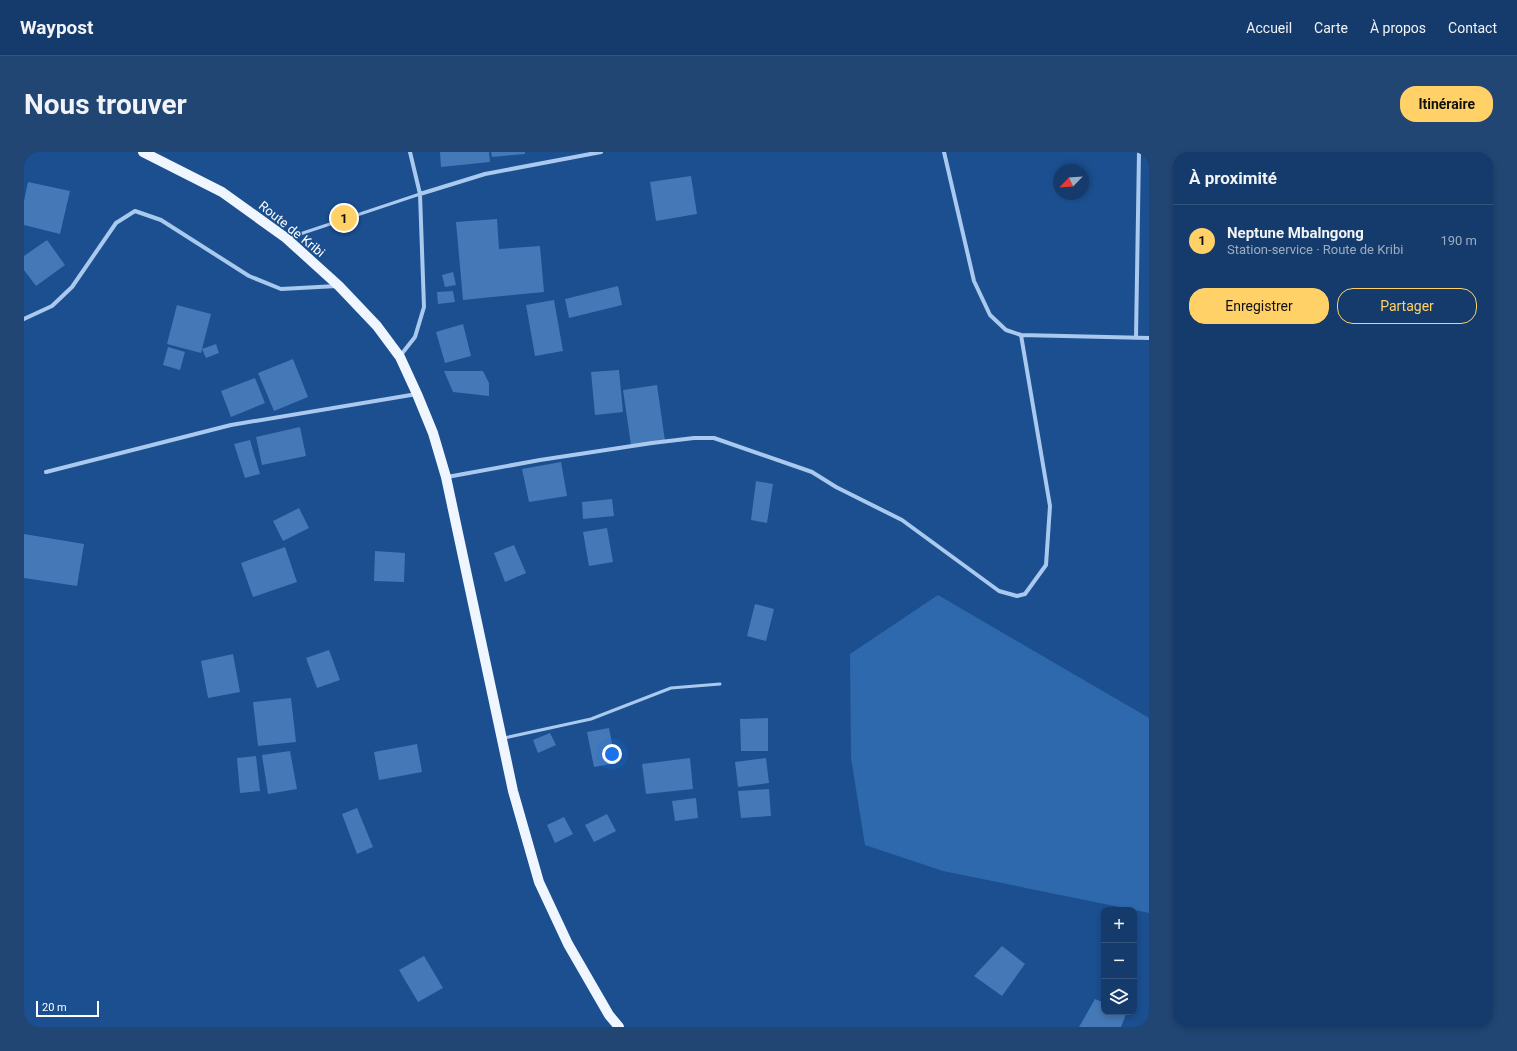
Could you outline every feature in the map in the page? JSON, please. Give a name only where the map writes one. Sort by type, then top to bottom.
[{"type":"main road","name":"Route de Kribi","points":[[143,152],[222,192],[286,238],[340,286],[377,326],[400,357],[433,433],[446,477],[513,791],[539,882],[568,944],[618,1027]]},
{"type":"street","points":[[400,357],[415,337],[424,307],[420,194],[410,152]]},
{"type":"street","points":[[420,194],[484,174],[601,152]]},
{"type":"street","points":[[944,152],[974,281],[990,315],[1006,330],[1021,335],[1149,338]]},
{"type":"street","points":[[1136,338],[1139,152]]},
{"type":"street","points":[[24,319],[52,306],[72,287],[116,223],[135,211],[161,220],[249,276],[281,289],[340,286]]},
{"type":"street","points":[[446,477],[540,460],[652,443],[694,438],[714,438],[812,472],[836,487],[902,520],[999,592],[1017,596],[1025,594],[1046,565],[1050,506],[1021,335]]},
{"type":"street","points":[[46,472],[231,425],[417,394]]},
{"type":"lane","points":[[286,238],[420,194]]},
{"type":"lane","points":[[502,738],[591,719],[671,688],[720,684]]},
{"type":"shaded area","points":[[938,595],[1149,718],[1149,913],[1137,911],[1137,907],[1120,907],[943,871],[865,845],[851,758],[850,654]]},
{"type":"building","points":[[440,152],[489,152],[490,162],[441,167]]},
{"type":"building","points":[[491,152],[525,152],[525,154],[492,157]]},
{"type":"building","points":[[691,176],[697,214],[656,221],[650,182]]},
{"type":"building","points":[[28,182],[70,191],[60,234],[24,225],[24,201]]},
{"type":"building","points":[[497,219],[499,249],[540,246],[544,292],[463,300],[456,222]]},
{"type":"building","points":[[47,240],[65,265],[36,286],[24,270],[24,256]]},
{"type":"building","points":[[453,272],[456,285],[445,287],[442,275]]},
{"type":"building","points":[[618,286],[622,305],[569,318],[565,299]]},
{"type":"building","points":[[453,291],[455,302],[438,304],[437,292]]},
{"type":"building","points":[[554,300],[563,351],[535,356],[526,305]]},
{"type":"building","points":[[177,305],[211,314],[201,353],[167,344]]},
{"type":"building","points":[[463,324],[471,356],[445,363],[436,332]]},
{"type":"building","points":[[216,344],[219,353],[206,358],[202,349]]},
{"type":"building","points":[[168,347],[185,352],[180,370],[163,365]]},
{"type":"building","points":[[293,359],[308,397],[274,411],[258,373]]},
{"type":"building","points":[[619,370],[623,412],[595,415],[591,372]]},
{"type":"building","points":[[444,371],[483,371],[489,383],[489,396],[453,392]]},
{"type":"building","points":[[255,378],[265,403],[231,417],[221,391]]},
{"type":"building","points":[[657,385],[665,441],[631,445],[623,390]]},
{"type":"building","points":[[300,427],[306,456],[262,465],[256,437]]},
{"type":"building","points":[[250,440],[260,474],[245,478],[234,444]]},
{"type":"building","points":[[561,462],[567,496],[529,502],[522,469]]},
{"type":"building","points":[[756,481],[773,484],[767,523],[751,520]]},
{"type":"building","points":[[612,499],[614,516],[583,519],[582,502]]},
{"type":"building","points":[[299,508],[309,528],[283,541],[273,521]]},
{"type":"building","points":[[607,528],[613,562],[589,566],[583,532]]},
{"type":"building","points":[[24,534],[84,544],[77,586],[24,578]]},
{"type":"building","points":[[514,545],[526,573],[505,582],[494,553]]},
{"type":"building","points":[[285,547],[297,582],[253,597],[241,563]]},
{"type":"building","points":[[375,551],[405,553],[404,582],[374,581]]},
{"type":"building","points":[[755,604],[774,609],[766,641],[747,636]]},
{"type":"building","points":[[329,650],[340,680],[317,688],[306,658]]},
{"type":"building","points":[[233,654],[240,692],[208,698],[201,661]]},
{"type":"building","points":[[291,698],[296,742],[258,746],[253,702]]},
{"type":"building","points":[[768,718],[768,751],[741,751],[740,719]]},
{"type":"building","points":[[609,728],[616,763],[594,767],[587,732]]},
{"type":"building","points":[[550,733],[556,745],[538,753],[533,740]]},
{"type":"building","points":[[417,744],[422,772],[379,780],[374,752]]},
{"type":"building","points":[[290,751],[297,789],[268,794],[262,755]]},
{"type":"building","points":[[256,756],[260,791],[240,793],[237,758]]},
{"type":"building","points":[[690,758],[693,789],[646,794],[642,764]]},
{"type":"building","points":[[766,758],[769,783],[738,787],[735,762]]},
{"type":"building","points":[[769,789],[771,816],[741,818],[738,791]]},
{"type":"building","points":[[696,798],[698,818],[675,821],[672,801]]},
{"type":"building","points":[[357,808],[373,847],[357,854],[342,814]]},
{"type":"building","points":[[607,814],[616,831],[594,842],[585,825]]},
{"type":"building","points":[[564,817],[573,834],[555,843],[547,825]]},
{"type":"building","points":[[1002,946],[1025,964],[1002,996],[974,976]]},
{"type":"building","points":[[424,956],[443,988],[418,1002],[399,970]]},
{"type":"building","points":[[1095,999],[1101,1002],[1101,1015],[1126,1015],[1121,1027],[1079,1027]]},
{"type":"place","name":"Neptune Mbalngong","points":[[344,218]]}]
